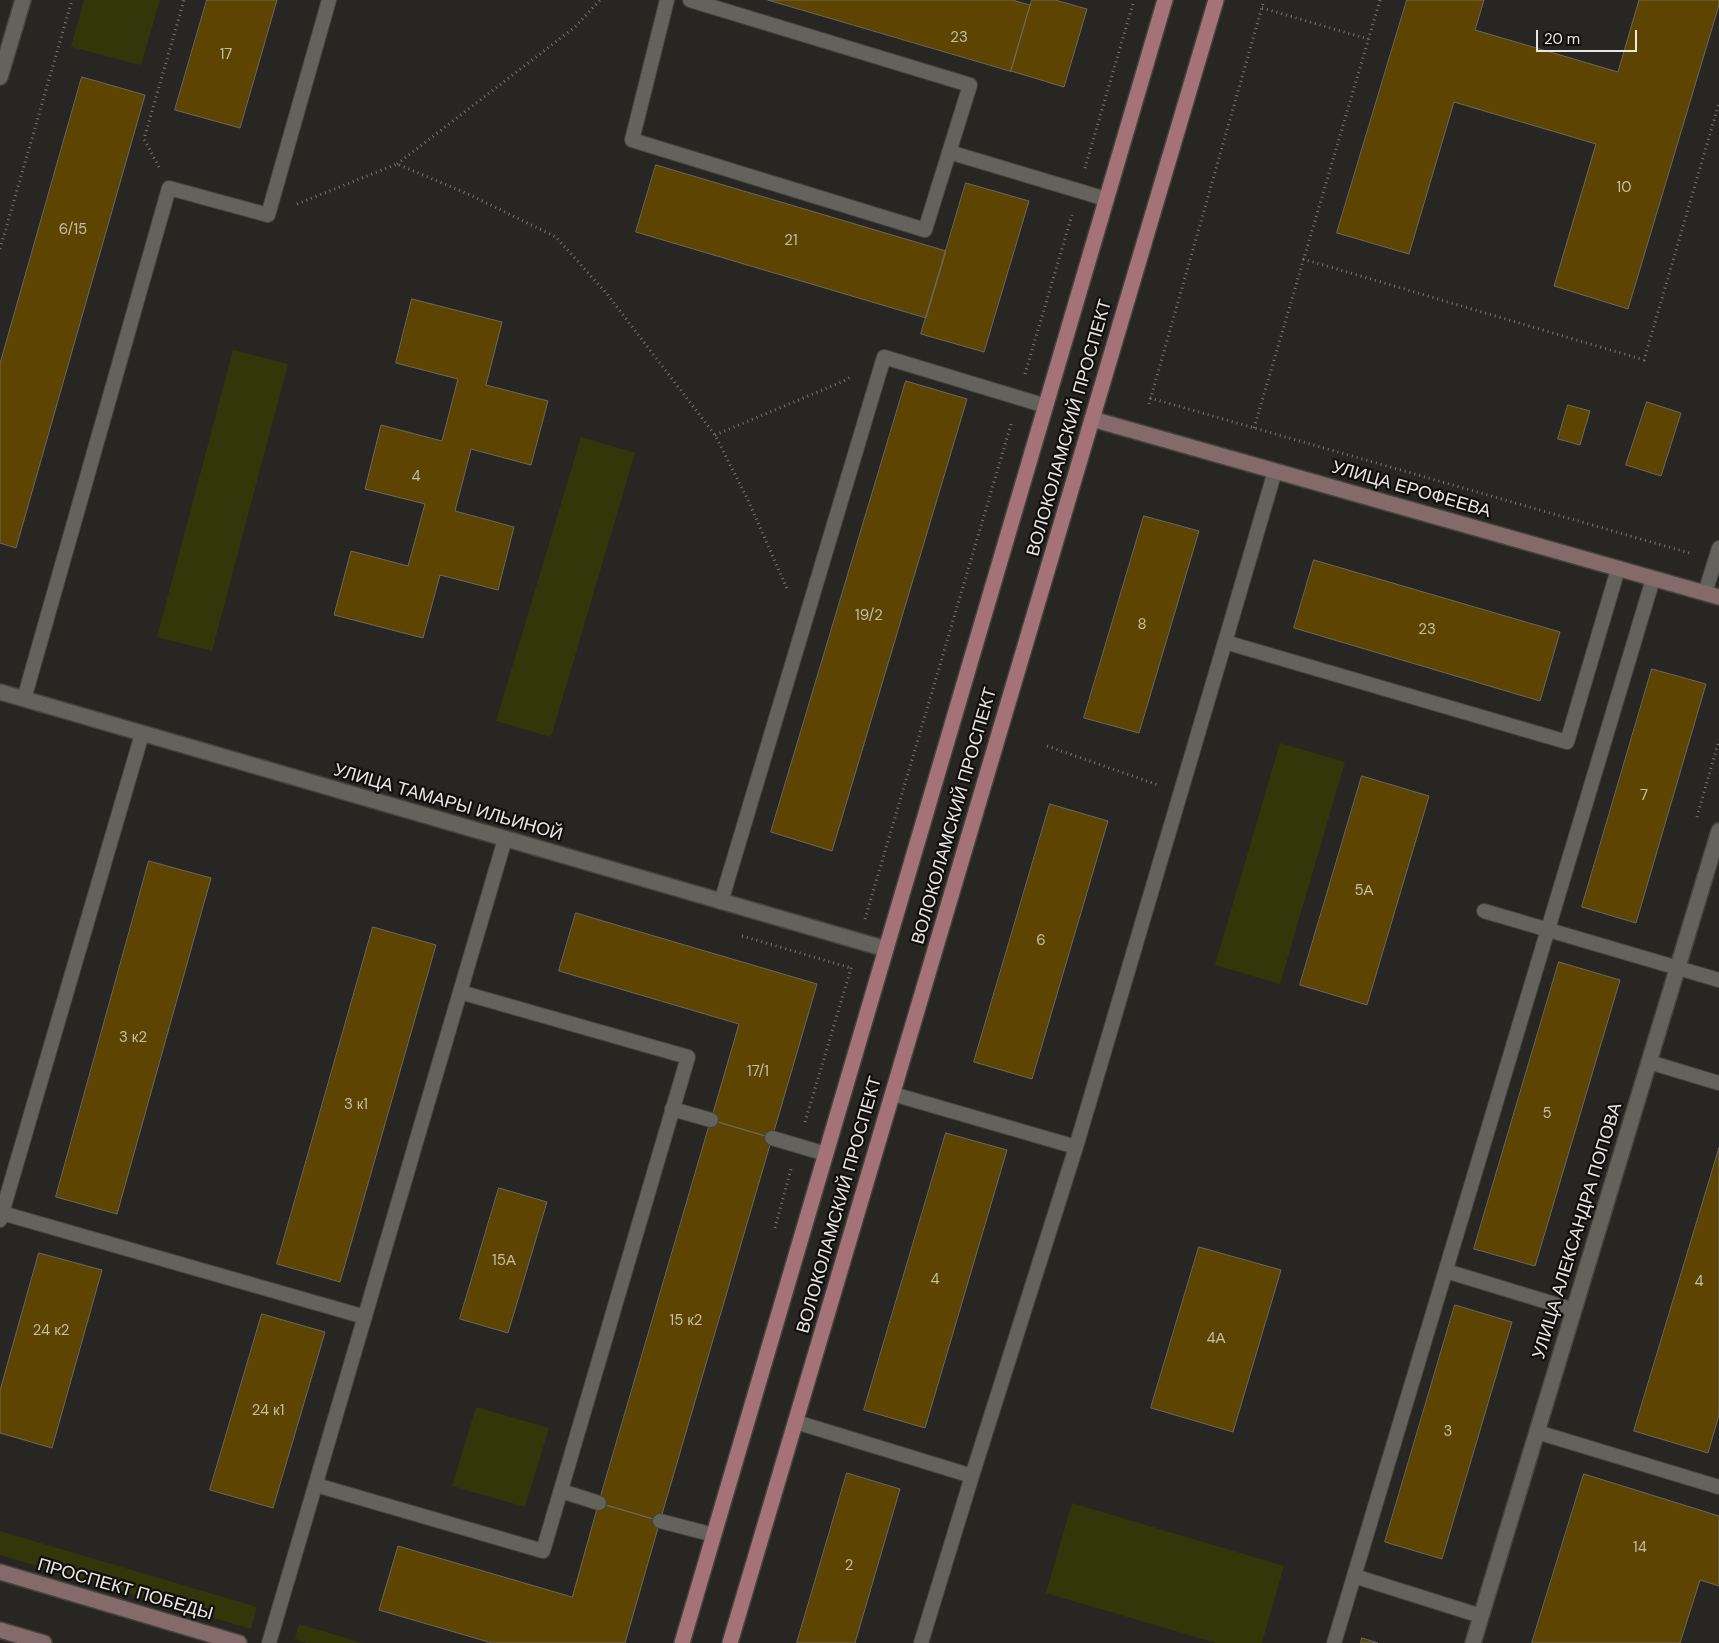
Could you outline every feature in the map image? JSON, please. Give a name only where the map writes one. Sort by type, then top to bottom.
[{"type":"main road","name":"ВОЛОКОЛАМСКИЙ ПРОСПЕКТ","points":[[730,1643],[1216,0]]},
{"type":"main road","name":"ВОЛОКОЛАМСКИЙ ПРОСПЕКТ","points":[[682,1643],[1046,406],[1161,1]]},
{"type":"street","points":[[0,77],[23,0]]},
{"type":"street","name":"УЛИЦА ЕРОФЕЕВА","points":[[1092,419],[1712,595]]},
{"type":"street","name":"УЛИЦА ТАМАРЫ ИЛЬИНОЙ","points":[[0,692],[886,949]]},
{"type":"street","name":"УЛИЦА АЛЕКСАНДРА ПОПОВА","points":[[1473,1643],[1719,831]]},
{"type":"street","name":"ПРОСПЕКТ ПОБЕДЫ","points":[[0,1572],[239,1643]]},
{"type":"street","points":[[0,1630],[44,1643]]},
{"type":"lane","points":[[24,699],[169,188],[268,215],[329,0]]},
{"type":"lane","points":[[668,0],[632,140],[925,230],[970,85],[690,0]]},
{"type":"lane","points":[[949,152],[1106,199]]},
{"type":"lane","points":[[721,902],[884,357],[1046,406]]},
{"type":"lane","points":[[921,1643],[1076,1147],[1275,471]]},
{"type":"lane","points":[[1712,595],[1717,554]]},
{"type":"lane","points":[[1225,642],[1567,742],[1618,568]]},
{"type":"lane","points":[[1334,1643],[1654,579]]},
{"type":"lane","points":[[142,734],[1,1217],[365,1317]]},
{"type":"lane","points":[[270,1643],[505,838]]},
{"type":"lane","points":[[1484,911],[1719,980]]},
{"type":"lane","points":[[316,1485],[543,1551],[561,1492],[688,1057],[460,992]]},
{"type":"lane","points":[[1649,1062],[1719,1083]]},
{"type":"lane","points":[[893,1094],[1076,1147]]},
{"type":"lane","points":[[672,1109],[711,1120]]},
{"type":"lane","points":[[772,1138],[826,1154]]},
{"type":"lane","points":[[1446,1271],[1574,1310]]},
{"type":"lane","points":[[796,1422],[972,1476]]},
{"type":"lane","points":[[1537,1432],[1719,1487]]},
{"type":"lane","points":[[561,1492],[599,1503]]},
{"type":"lane","points":[[660,1521],[714,1536]]},
{"type":"lane","points":[[1354,1576],[1481,1616]]},
{"type":"path","points":[[0,249],[72,0]]},
{"type":"path","points":[[169,188],[144,139],[184,0]]},
{"type":"path","points":[[268,215],[397,164],[575,27],[600,0]]},
{"type":"path","points":[[859,942],[1134,0]]},
{"type":"path","points":[[1149,404],[1264,0]]},
{"type":"path","points":[[1254,428],[1380,0]]},
{"type":"path","points":[[1262,8],[1368,39]]},
{"type":"path","points":[[1303,259],[1644,360],[1719,103]]},
{"type":"path","points":[[397,164],[468,194],[556,236],[607,294],[715,435],[748,500],[804,626]]},
{"type":"path","points":[[715,435],[844,381],[884,357]]},
{"type":"path","points":[[1150,398],[1717,554]]},
{"type":"path","points":[[1047,746],[1180,793]]},
{"type":"green space","points":[[84,0],[160,0],[141,65],[71,47]]},
{"type":"green space","points":[[233,350],[288,364],[212,651],[157,637]]},
{"type":"green space","points":[[581,437],[635,453],[551,737],[496,721]]},
{"type":"green space","points":[[1280,743],[1345,762],[1280,984],[1215,965]]},
{"type":"green space","points":[[476,1407],[549,1428],[525,1507],[452,1486]]},
{"type":"green space","points":[[1072,1503],[1284,1566],[1262,1643],[1216,1643],[1046,1593]]},
{"type":"green space","points":[[0,1531],[257,1607],[251,1629],[0,1555]]},
{"type":"green space","points":[[299,1624],[363,1643],[307,1643],[295,1639]]},
{"type":"building","points":[[207,0],[277,0],[240,128],[175,110]]},
{"type":"building","points":[[768,0],[1012,0],[1030,5],[1011,71]]},
{"type":"building","points":[[1032,0],[1055,0],[1087,9],[1064,87],[1011,71]]},
{"type":"building","points":[[1407,0],[1484,0],[1475,30],[1618,72],[1639,0],[1719,0],[1628,309],[1554,286],[1596,144],[1454,102],[1409,254],[1337,233]]},
{"type":"building","points":[[82,77],[145,95],[16,548],[0,543],[0,364]]},
{"type":"building","points":[[656,165],[946,251],[926,318],[636,232]]},
{"type":"building","points":[[966,183],[1029,201],[984,352],[921,334]]},
{"type":"building","points":[[412,299],[502,322],[486,385],[548,401],[531,465],[471,449],[455,511],[514,527],[498,590],[440,575],[423,638],[334,615],[351,551],[408,566],[425,504],[365,489],[381,425],[442,441],[458,379],[396,363]]},
{"type":"building","points":[[906,381],[967,399],[832,851],[771,832]]},
{"type":"building","points":[[1647,402],[1681,413],[1661,476],[1626,465]]},
{"type":"building","points":[[1568,405],[1590,411],[1580,445],[1558,439]]},
{"type":"building","points":[[1144,516],[1199,531],[1139,733],[1084,718]]},
{"type":"building","points":[[1314,560],[1560,632],[1540,701],[1294,628]]},
{"type":"building","points":[[1652,669],[1706,684],[1636,923],[1582,907]]},
{"type":"building","points":[[1362,776],[1429,796],[1367,1005],[1300,985]]},
{"type":"building","points":[[1050,804],[1108,821],[1032,1079],[974,1062]]},
{"type":"building","points":[[149,861],[211,878],[117,1214],[56,1197]]},
{"type":"building","points":[[576,913],[817,984],[772,1138],[711,1120],[739,1024],[559,971]]},
{"type":"building","points":[[373,927],[436,945],[340,1282],[277,1264]]},
{"type":"building","points":[[1559,962],[1620,980],[1535,1266],[1474,1249]]},
{"type":"building","points":[[711,1120],[772,1138],[660,1521],[599,1503]]},
{"type":"building","points":[[946,1133],[1007,1150],[925,1428],[864,1410]]},
{"type":"building","points":[[1719,1148],[1719,1415],[1708,1453],[1634,1431]]},
{"type":"building","points":[[499,1188],[547,1202],[508,1333],[460,1319]]},
{"type":"building","points":[[1199,1247],[1281,1270],[1233,1432],[1151,1408]]},
{"type":"building","points":[[39,1253],[102,1270],[52,1448],[0,1433],[0,1391]]},
{"type":"building","points":[[1455,1305],[1512,1322],[1442,1559],[1385,1542]]},
{"type":"building","points":[[262,1314],[325,1332],[273,1508],[210,1490]]},
{"type":"building","points":[[847,1473],[900,1489],[855,1643],[797,1643]]},
{"type":"building","points":[[1584,1474],[1719,1516],[1719,1586],[1700,1580],[1680,1643],[1532,1643]]},
{"type":"building","points":[[599,1503],[660,1521],[625,1643],[492,1643],[379,1610],[398,1546],[572,1597]]},
{"type":"building","points":[[1362,1638],[1378,1643],[1361,1643]]}]
